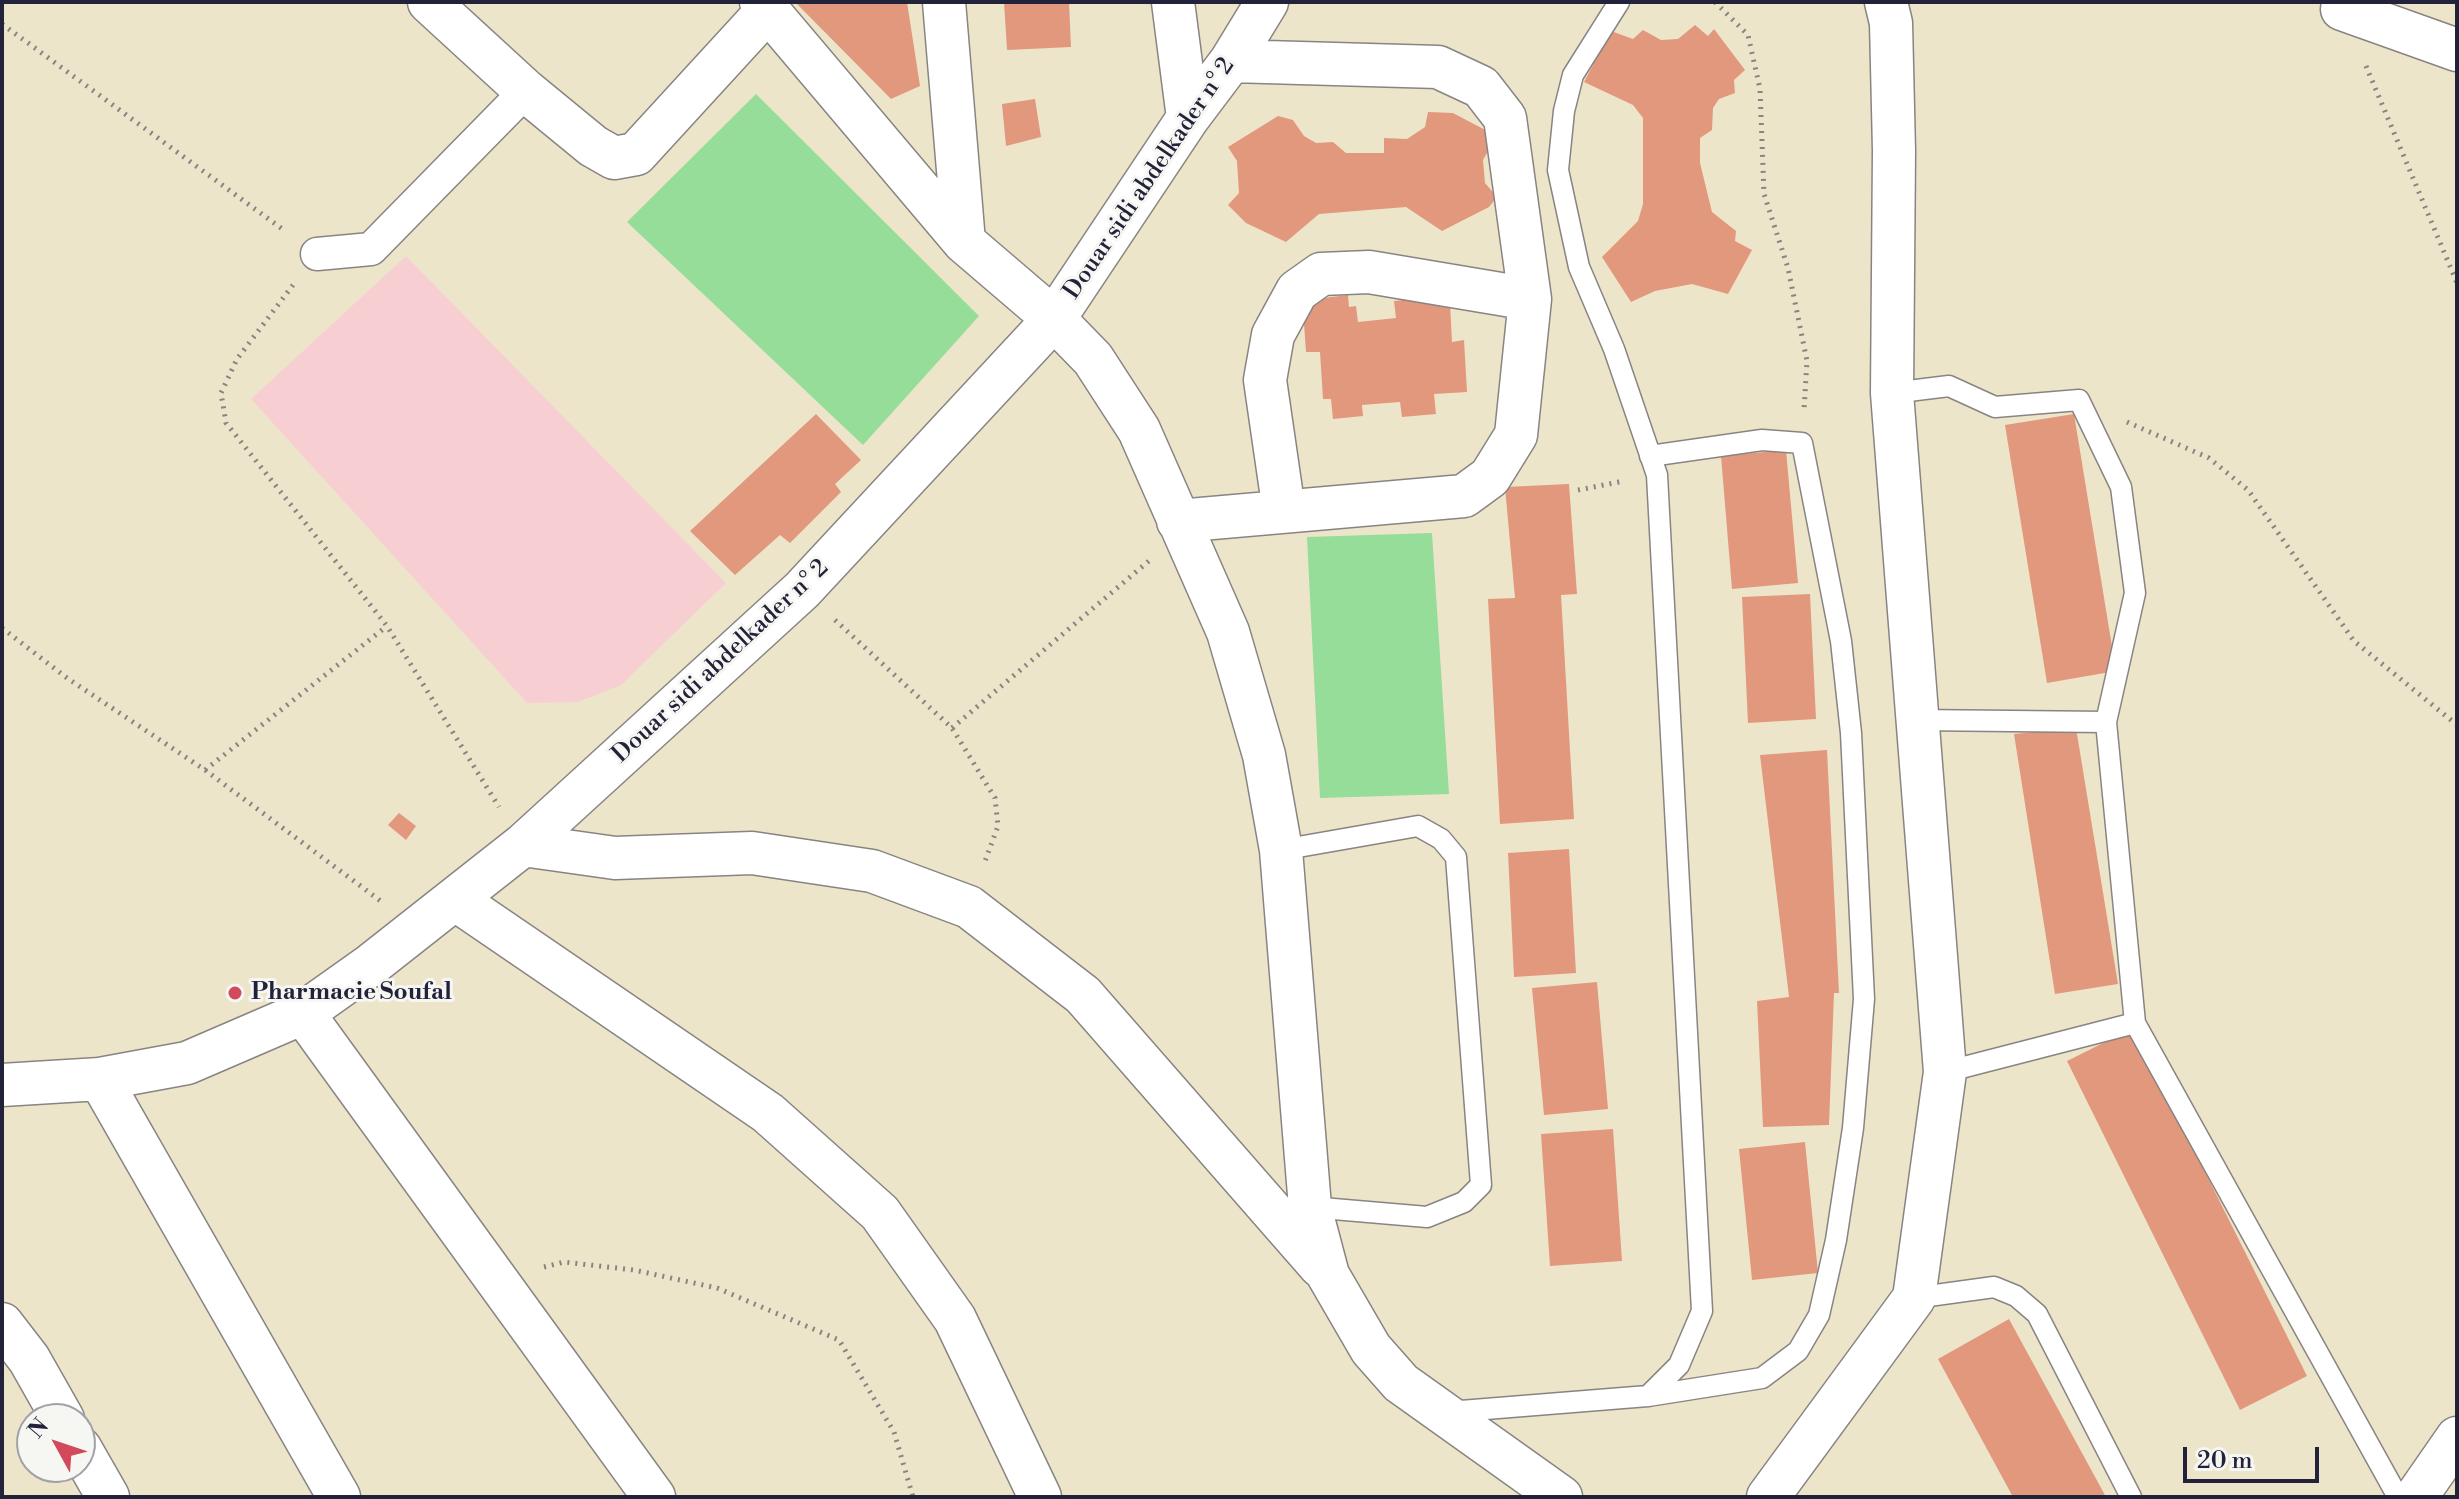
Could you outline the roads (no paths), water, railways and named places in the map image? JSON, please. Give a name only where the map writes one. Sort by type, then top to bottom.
[{"type":"street","points":[[429,2],[526,91],[614,158],[636,154],[764,6],[964,242],[1054,319],[1093,359],[1139,430],[1168,537],[1228,632],[1264,755],[1281,850],[1310,1207],[1328,1275]]},
{"type":"street","points":[[944,2],[964,242]]},
{"type":"street","points":[[1173,2],[1188,118]]},
{"type":"street","name":"Douar sidi abdelkader n° 2","points":[[2,1085],[100,1079],[187,1063],[303,1013],[417,930],[523,845],[802,590],[1054,319],[1188,118],[1231,61],[1267,2]]},
{"type":"street","points":[[1768,1497],[1914,1298],[1945,1072],[1915,720],[1892,393],[1894,135],[1891,23],[1886,2]]},
{"type":"street","points":[[2342,9],[2457,50]]},
{"type":"street","points":[[1168,537],[1284,511],[1464,496],[1490,477],[1516,435],[1530,299],[1505,118],[1481,87],[1438,67],[1231,61]]},
{"type":"street","points":[[317,254],[371,249],[526,91]]},
{"type":"street","points":[[1284,511],[1265,380],[1273,335],[1297,291],[1321,274],[1369,272],[1530,299]]},
{"type":"street","points":[[523,845],[615,858],[752,853],[872,871],[969,907],[1083,995],[1328,1275],[1371,1349],[1401,1383],[1561,1497]]},
{"type":"street","points":[[456,900],[768,1113],[880,1213],[955,1319],[1040,1497]]},
{"type":"street","points":[[303,1013],[654,1497]]},
{"type":"street","points":[[100,1079],[339,1497]]},
{"type":"street","points":[[2,1324],[29,1359],[54,1403]]},
{"type":"street","points":[[2416,1497],[2457,1438]]},
{"type":"street","points":[[96,1476],[108,1497]]},
{"type":"lane","points":[[1619,2],[1573,75],[1564,111],[1558,170],[1579,267],[1614,349],[1653,466],[1702,1311],[1679,1365],[1648,1396]]},
{"type":"lane","points":[[1892,393],[1949,386],[1995,407],[2079,400],[2121,487],[2135,593],[2106,722],[2135,1023],[2398,1497]]},
{"type":"lane","points":[[1440,1413],[1648,1396],[1762,1378],[1798,1351],[1819,1315],[1836,1240],[1853,1128],[1864,983],[1851,733],[1841,641],[1802,443],[1762,440],[1653,466]]},
{"type":"lane","points":[[1915,720],[2106,722]]},
{"type":"lane","points":[[1281,850],[1418,826],[1441,839],[1456,857],[1481,1185],[1464,1202],[1427,1217],[1310,1207]]},
{"type":"lane","points":[[1945,1072],[2135,1023]]},
{"type":"lane","points":[[1914,1298],[1994,1287],[2016,1296],[2037,1314],[2131,1497]]},
{"type":"place","name":"Pharmacie Soufal","points":[[235,993]]}]
